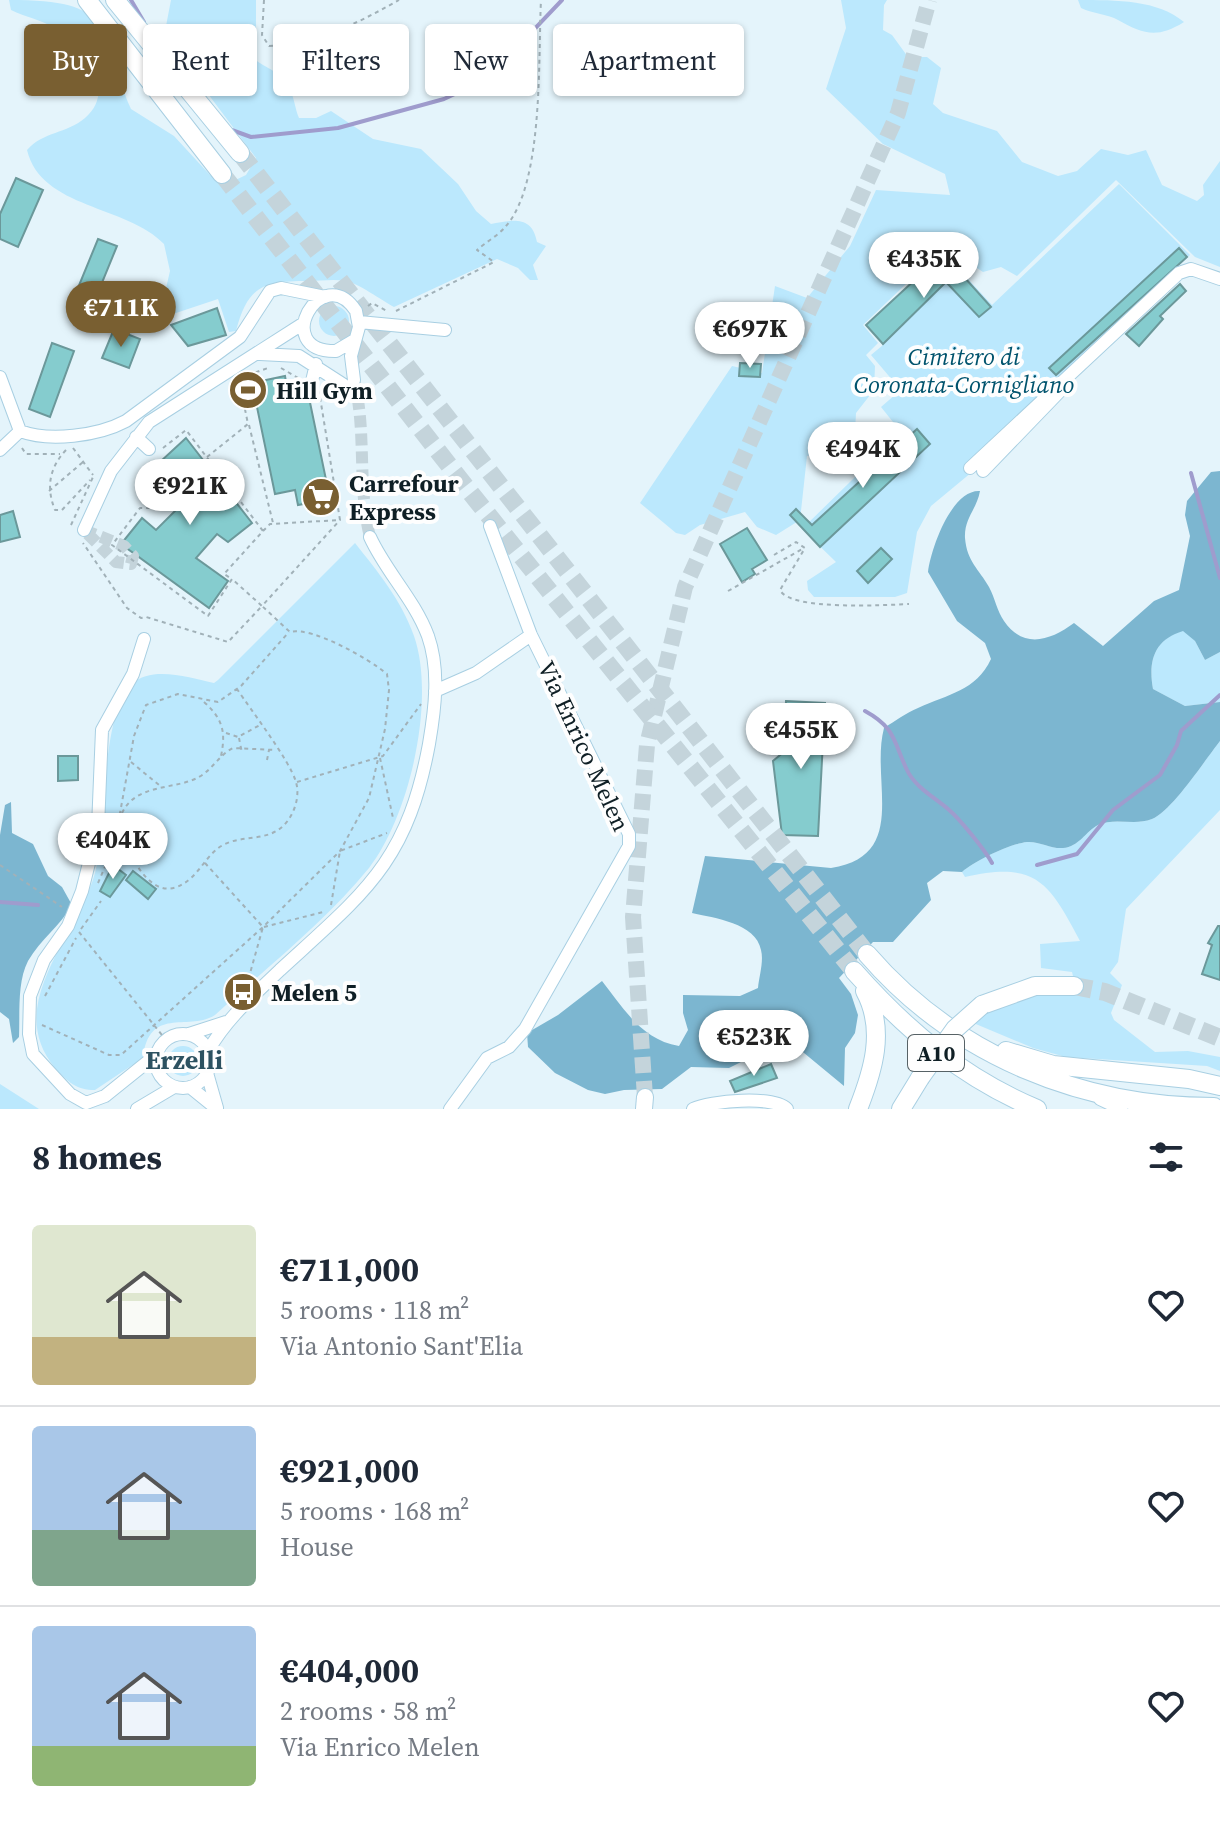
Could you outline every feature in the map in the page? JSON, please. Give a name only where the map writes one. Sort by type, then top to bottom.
[{"type":"highway","points":[[87,0],[222,174]]},
{"type":"highway","points":[[115,0],[240,153]]},
{"type":"highway","name":"A10","points":[[867,954],[912,1000],[968,1040],[1017,1066],[1078,1090],[1158,1106],[1214,1107]]},
{"type":"highway","name":"A10","points":[[858,1109],[876,1046],[870,1001],[854,971],[886,1008],[936,1052],[984,1084],[1037,1109]]},
{"type":"highway","points":[[901,1109],[955,1029],[982,1005],[1035,986],[1074,986]]},
{"type":"highway","points":[[968,1040],[1053,1065],[1189,1079],[1220,1086]]},
{"type":"street","points":[[970,468],[1179,273],[1191,269],[1220,279]]},
{"type":"street","points":[[0,440],[17,435],[46,437],[124,425],[240,337],[270,291],[288,289],[343,299],[357,316],[445,330]]},
{"type":"street","points":[[288,289],[310,306]]},
{"type":"street","points":[[325,297],[310,306],[304,323],[307,337],[318,348],[332,351],[353,341]]},
{"type":"street","points":[[332,351],[354,380],[353,341],[357,316]]},
{"type":"street","points":[[79,532],[111,471],[149,422],[304,323]]},
{"type":"street","points":[[278,342],[307,337]]},
{"type":"street","points":[[253,355],[293,354],[316,364],[344,385]]},
{"type":"street","points":[[312,381],[316,364]]},
{"type":"street","points":[[0,377],[17,435]]},
{"type":"street","points":[[983,471],[1061,391],[1065,381]]},
{"type":"street","points":[[0,450],[17,435]]},
{"type":"street","points":[[136,437],[151,454]]},
{"type":"street","name":"Via Enrico Melen","points":[[450,1109],[487,1058],[509,1047],[525,1029],[629,846],[629,834],[531,635],[490,526]]},
{"type":"street","points":[[217,1109],[207,1073],[208,1051],[226,1022],[372,883],[402,837],[426,761],[435,691],[435,668],[428,636],[417,611],[370,537]]},
{"type":"street","points":[[435,691],[476,673],[531,635]]},
{"type":"street","points":[[144,639],[133,674],[102,730],[94,850],[73,916],[44,960],[30,996],[30,1043],[37,1061],[70,1094],[86,1103],[105,1096],[156,1055],[166,1040],[226,1022]]},
{"type":"street","points":[[189,1034],[201,1040],[208,1051]]},
{"type":"street","points":[[138,1108],[158,1073],[156,1055]]},
{"type":"street","points":[[158,1073],[174,1087]]},
{"type":"street","points":[[190,1087],[207,1073]]},
{"type":"street","points":[[138,1108],[174,1087],[190,1087],[217,1109]]},
{"type":"street","points":[[1078,1090],[1122,1109],[1158,1106]]},
{"type":"street","points":[[693,1109],[773,1100],[787,1109]]},
{"type":"path","points":[[264,0],[262,35],[269,46],[292,45],[326,36],[399,0]]},
{"type":"path","points":[[357,316],[372,303],[391,314],[494,262],[477,250],[507,226],[525,189],[534,145],[541,0]]},
{"type":"path","points":[[273,524],[239,378],[277,365],[321,392],[340,520]]},
{"type":"path","points":[[206,457],[248,424]]},
{"type":"path","points":[[232,579],[208,616],[112,545],[140,508],[149,508],[166,484],[151,454],[186,430],[263,531]]},
{"type":"path","points":[[17,435],[26,454],[62,454],[52,471],[48,492],[55,510],[62,510],[93,476]]},
{"type":"path","points":[[70,444],[93,476],[79,532],[127,608],[141,618],[228,642],[340,520]]},
{"type":"path","points":[[48,492],[83,462]]},
{"type":"path","points":[[35,1019],[116,1055],[127,1051],[263,927],[340,851],[365,810],[379,757],[389,690],[387,674],[308,632],[290,632],[224,574],[273,524],[340,520]]},
{"type":"path","points":[[774,555],[796,542],[805,548]]},
{"type":"path","points":[[728,591],[805,548]]},
{"type":"path","points":[[805,548],[792,574],[781,587],[783,597],[822,605],[909,604]]},
{"type":"path","points":[[98,885],[118,832],[137,724],[146,705],[178,694],[218,702],[237,689],[290,632]]},
{"type":"path","points":[[118,832],[136,868],[156,886],[181,885],[222,845],[281,828],[295,808],[296,782],[237,689]]},
{"type":"path","points":[[202,701],[215,713],[225,732],[221,757]]},
{"type":"path","points":[[296,782],[379,757],[424,701]]},
{"type":"path","points":[[238,737],[261,724]]},
{"type":"path","points":[[225,732],[238,737],[242,753]]},
{"type":"path","points":[[121,814],[126,805],[159,785],[198,777],[221,757],[242,747],[276,750]]},
{"type":"path","points":[[267,760],[269,749]]},
{"type":"path","points":[[379,757],[383,763],[393,823]]},
{"type":"path","points":[[130,761],[159,785]]},
{"type":"path","points":[[340,851],[390,832],[402,837]]},
{"type":"path","points":[[263,927],[329,908],[340,851]]},
{"type":"path","points":[[205,862],[263,927]]},
{"type":"path","points":[[0,865],[54,900]]},
{"type":"path","points":[[43,1000],[79,933],[101,901]]},
{"type":"path","points":[[72,933],[79,920]]},
{"type":"path","points":[[256,993],[247,983],[263,927]]},
{"type":"path","points":[[79,933],[166,1040]]},
{"type":"green space","points":[[9,0],[69,5],[86,13],[98,24],[47,24],[11,10]]},
{"type":"green space","points":[[171,0],[256,0],[256,24],[166,24]]},
{"type":"green space","points":[[841,0],[887,0],[883,30],[892,35],[908,57],[927,57],[941,68],[933,104],[943,113],[997,131],[1022,162],[1058,176],[1077,171],[1101,149],[1128,155],[1146,150],[1162,185],[1197,201],[1204,195],[1203,185],[1220,161],[1220,267],[1195,257],[1116,180],[1017,276],[1001,267],[983,272],[968,262],[931,260],[863,325],[878,343],[866,355],[875,366],[874,390],[856,413],[855,432],[843,447],[807,456],[800,520],[776,535],[757,527],[745,512],[700,525],[685,535],[676,533],[640,503],[732,366],[762,373],[775,286],[807,298],[850,246],[876,190],[950,195],[945,174],[883,144],[826,89],[846,28]]},
{"type":"green space","points":[[1078,0],[1149,5],[1184,22],[1166,31],[1150,33],[1081,8]]},
{"type":"green space","points":[[257,61],[273,71],[273,96],[292,96],[299,118],[316,118],[331,111],[373,139],[421,149],[458,184],[476,211],[491,224],[526,223],[537,242],[546,246],[533,265],[538,280],[530,280],[518,268],[497,259],[394,307],[350,282],[293,281],[269,285],[252,295],[236,331],[229,332],[218,299],[164,317],[160,314],[170,271],[164,244],[129,221],[67,195],[49,184],[35,169],[27,150],[41,139],[78,123],[94,107],[98,96],[126,96],[131,109],[174,136],[210,175],[227,184],[246,175],[256,158],[210,96],[257,96]]},
{"type":"green space","name":"Cimitero di Coronata-Cornigliano","points":[[1119,184],[1190,255],[1009,426],[972,472],[931,506],[917,532],[907,593],[895,597],[814,597],[808,590],[807,581],[836,562],[802,529],[901,432],[881,407],[896,394],[890,386],[894,382],[871,355],[883,345],[870,328],[936,266],[957,267],[992,305]]},
{"type":"green space","points":[[334,306],[340,307],[348,315],[348,327],[340,335],[334,336],[328,335],[320,327],[319,321],[320,315],[328,307]]},
{"type":"green space","points":[[355,543],[389,587],[403,611],[414,636],[420,662],[422,691],[415,756],[407,788],[384,845],[369,868],[334,907],[215,1015],[205,1020],[162,1026],[153,1031],[143,1058],[95,1090],[77,1087],[55,1068],[41,1044],[36,1019],[49,970],[95,873],[109,746],[121,700],[132,684],[150,675],[172,674],[214,683]]},
{"type":"green space","points":[[1183,630],[1195,641],[1205,660],[1220,652],[1220,702],[1185,706],[1153,689],[1155,653],[1165,640]]},
{"type":"green space","points":[[1220,741],[1220,810],[1126,909],[1118,962],[1110,973],[1122,985],[1111,1013],[1114,1020],[1155,1052],[1188,1051],[1220,1057],[1220,1071],[1207,1066],[1066,1057],[1033,1048],[971,1022],[996,1007],[1021,998],[1077,992],[1072,972],[1041,968],[1040,944],[1080,941],[1059,904],[1038,881],[1009,872],[965,877],[962,872],[1020,843],[1069,847],[1098,825],[1152,819],[1178,796]]},
{"type":"green space","points":[[183,1046],[193,1051],[198,1061],[193,1071],[183,1076],[173,1071],[168,1061],[173,1051]]},
{"type":"green space","points":[[0,1084],[39,1109],[0,1109]]},
{"type":"shaded area","points":[[1220,471],[1220,652],[1205,660],[1195,641],[1183,631],[1159,646],[1152,669],[1153,689],[1185,706],[1220,702],[1220,741],[1178,796],[1152,819],[1098,825],[1069,847],[1020,843],[962,872],[943,871],[927,883],[931,900],[893,942],[873,942],[839,978],[851,994],[858,1015],[855,1033],[845,1048],[844,1086],[798,1048],[779,1043],[729,1068],[691,1067],[662,1089],[605,1094],[588,1090],[555,1073],[528,1047],[527,1033],[558,1015],[602,981],[644,1030],[666,1043],[679,1046],[688,1030],[683,1013],[683,995],[740,996],[758,988],[762,954],[758,941],[733,923],[692,913],[705,856],[831,868],[855,861],[871,849],[879,832],[882,813],[881,749],[884,728],[914,710],[969,685],[985,670],[991,659],[985,643],[957,621],[928,572],[938,535],[960,499],[980,491],[966,525],[966,546],[1002,617],[1012,630],[1020,636],[1038,639],[1056,634],[1074,623],[1103,646],[1154,601],[1179,590],[1190,536],[1185,515],[1187,501],[1211,472]]},
{"type":"shaded area","points":[[11,802],[12,833],[33,844],[48,876],[62,887],[72,905],[38,946],[24,969],[19,1037],[13,1043],[9,1019],[0,1012],[0,835],[5,805]]},
{"type":"building","points":[[16,178],[43,190],[18,247],[0,239],[0,214]]},
{"type":"building","points":[[98,239],[117,246],[90,312],[71,305]]},
{"type":"building","points":[[1179,248],[1187,257],[1056,375],[1049,368]]},
{"type":"building","points":[[932,264],[935,268],[956,268],[991,307],[979,317],[946,282],[883,344],[866,325]]},
{"type":"building","points":[[1180,284],[1186,291],[1160,316],[1163,319],[1139,346],[1126,334]]},
{"type":"building","points":[[217,308],[226,335],[188,346],[171,325]]},
{"type":"building","points":[[114,329],[140,339],[129,368],[102,358]]},
{"type":"building","points":[[52,343],[74,351],[50,417],[29,409]]},
{"type":"building","points":[[740,363],[761,364],[760,377],[739,376]]},
{"type":"building","points":[[285,376],[287,388],[304,385],[307,388],[330,499],[298,505],[295,490],[275,494],[252,383]]},
{"type":"building","points":[[917,429],[930,444],[820,547],[790,515],[796,509],[812,525]]},
{"type":"building","points":[[186,438],[252,523],[228,542],[217,534],[196,558],[228,581],[209,608],[121,544],[142,518],[156,530],[189,497],[161,461]]},
{"type":"building","points":[[13,511],[20,537],[0,542],[0,515]]},
{"type":"building","points":[[747,528],[767,560],[752,569],[755,574],[742,582],[720,544]]},
{"type":"building","points":[[881,548],[892,559],[868,583],[857,571]]},
{"type":"building","points":[[786,701],[825,703],[818,836],[782,835],[773,761],[809,731],[785,730]]},
{"type":"building","points":[[58,756],[78,756],[78,780],[58,781]]},
{"type":"building","points":[[113,865],[126,875],[110,897],[100,891]]},
{"type":"building","points":[[133,871],[156,889],[148,899],[126,880]]},
{"type":"building","points":[[1218,926],[1220,980],[1202,974],[1212,945],[1208,943]]},
{"type":"building","points":[[771,1064],[777,1078],[735,1092],[730,1081]]},
{"type":"waterway","points":[[131,0],[144,22]]},
{"type":"waterway","points":[[229,129],[251,137],[338,128],[444,99],[487,79],[562,0]]},
{"type":"waterway","points":[[1191,473],[1220,578]]},
{"type":"waterway","points":[[1037,865],[1077,854],[1113,810],[1160,775],[1177,745],[1181,731],[1220,695]]},
{"type":"waterway","points":[[865,711],[888,729],[915,782],[959,819],[992,863]]},
{"type":"waterway","points":[[0,902],[38,905]]},
{"type":"tunnel","points":[[645,1097],[633,917],[647,745],[685,587],[898,113],[929,0]]},
{"type":"tunnel","points":[[240,153],[867,954]]},
{"type":"tunnel","points":[[222,174],[469,491],[854,971]]},
{"type":"tunnel","points":[[354,380],[370,537]]},
{"type":"tunnel","points":[[84,530],[124,546],[133,556],[131,564],[116,562],[84,530]]},
{"type":"tunnel","points":[[1074,986],[1105,992],[1220,1038]]},
{"type":"place","name":"Hill Gym","points":[[248,390]]},
{"type":"place","name":"Carrefour Express","points":[[321,497]]},
{"type":"place","name":"Melen 5","points":[[243,992]]},
{"type":"district","name":"Erzelli","points":[[184,1060]]}]
